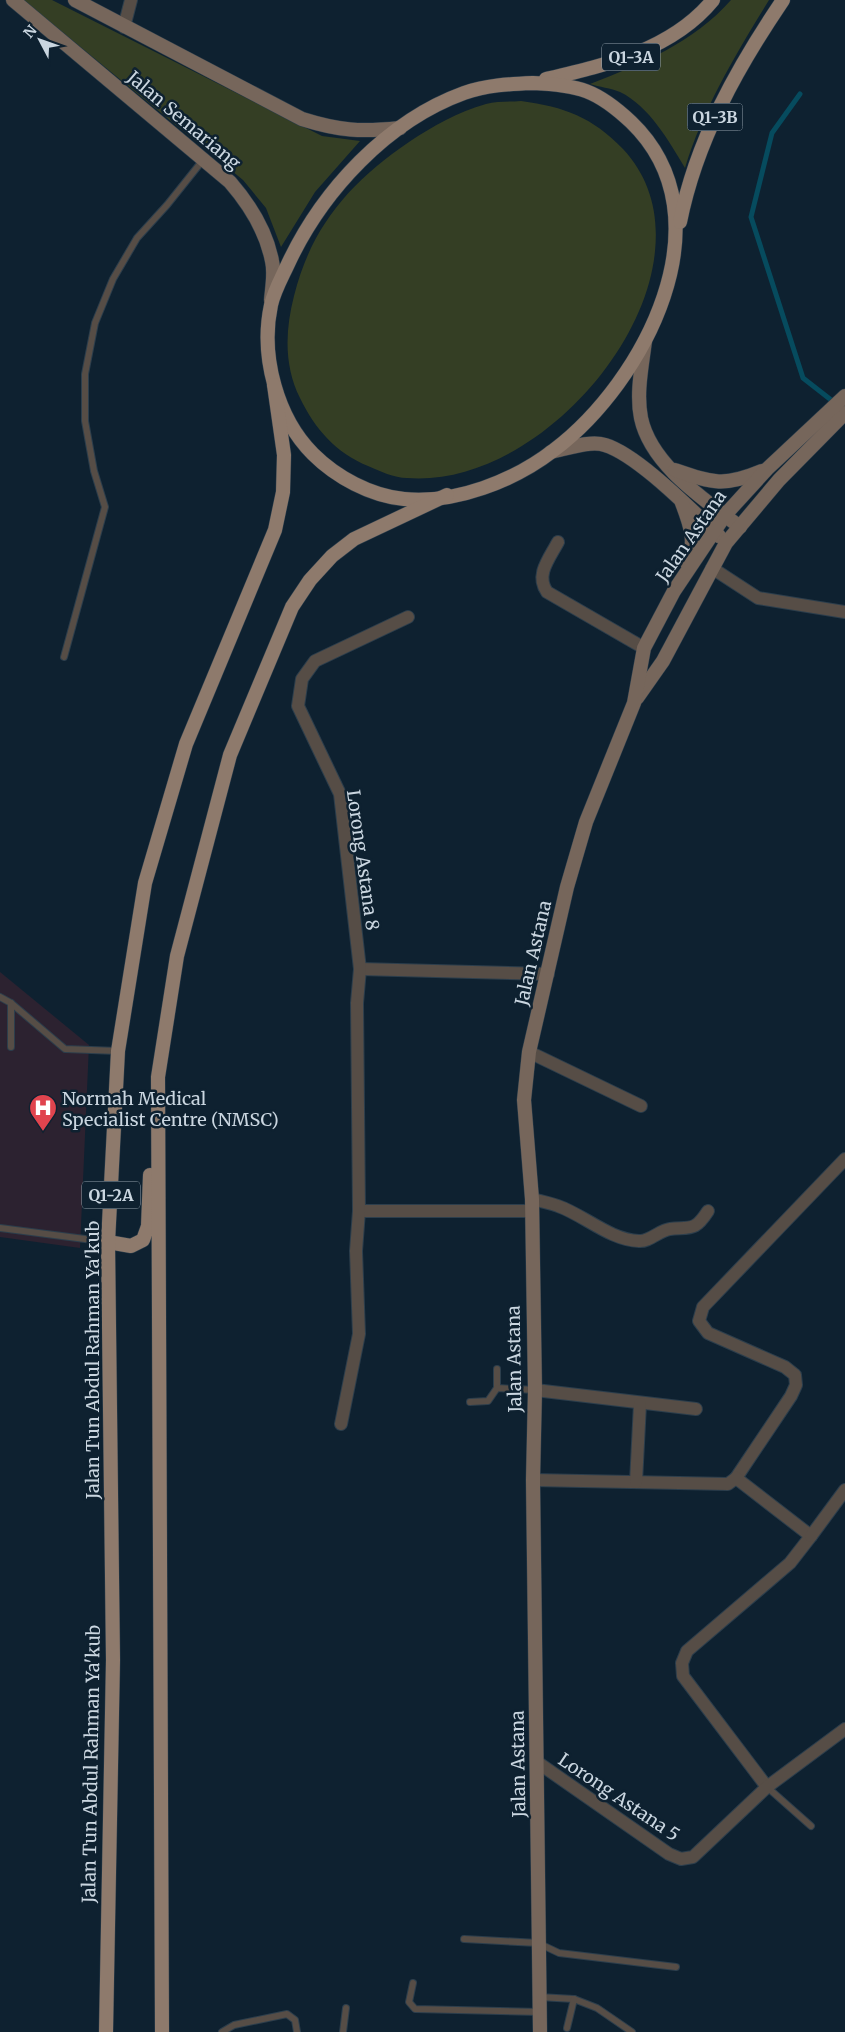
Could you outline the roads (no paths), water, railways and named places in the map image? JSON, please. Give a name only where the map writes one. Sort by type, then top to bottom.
[{"type":"main road","name":"Jalan Semariang","points":[[13,0],[230,182],[257,217],[273,262],[271,303]]},
{"type":"main road","points":[[75,0],[302,118],[331,128],[362,132],[400,128]]},
{"type":"main road","name":"Q1-3A","points":[[533,82],[630,58],[672,35],[713,0]]},
{"type":"main road","name":"Q1-3B","points":[[675,246],[695,163],[708,130],[760,34],[783,0]]},
{"type":"main road","points":[[533,82],[570,85],[591,92],[626,117],[642,133],[656,155],[672,191],[676,215],[675,246],[665,291],[645,341],[624,373],[599,405],[552,452],[499,483],[434,499],[401,499],[361,486],[329,469],[307,448],[294,430],[274,385],[268,350],[271,303],[294,249],[311,220],[345,177],[400,128],[424,112],[464,93],[489,87],[533,82]]},
{"type":"main road","points":[[645,341],[640,386],[641,417],[645,432],[654,448],[672,470],[740,527]]},
{"type":"main road","name":"Jalan Tun Abdul Rahman Ya'kub","points":[[106,2032],[113,1660],[108,1242],[118,1051],[145,883],[186,744],[275,530],[283,492],[284,455],[274,385]]},
{"type":"main road","name":"Jalan Astana","points":[[634,703],[663,661],[726,543],[836,416],[845,396]]},
{"type":"main road","name":"Jalan Astana","points":[[540,2032],[533,1480],[532,1205],[524,1100],[529,1052],[567,887],[586,822],[634,703],[644,648],[674,591],[724,515],[767,469],[836,416]]},
{"type":"main road","points":[[552,452],[603,444],[622,453],[680,499],[726,543]]},
{"type":"main road","points":[[672,470],[713,483],[738,481],[767,469]]},
{"type":"main road","points":[[108,1242],[132,1246],[143,1240],[148,1226],[152,1105],[177,956],[230,755],[292,607],[332,556],[354,539],[447,495]]},
{"type":"main road","points":[[674,591],[692,553],[693,538],[680,499]]},
{"type":"main road","points":[[158,1077],[162,2032]]},
{"type":"street","points":[[124,27],[131,0]]},
{"type":"street","points":[[558,542],[542,572],[541,584],[547,592],[644,648]]},
{"type":"street","points":[[712,568],[758,598],[845,612]]},
{"type":"street","name":"Lorong Astana 8","points":[[341,1424],[359,1334],[356,1251],[360,1211],[357,1003],[360,969],[340,794],[298,706],[302,679],[315,661],[408,617]]},
{"type":"street","points":[[360,969],[548,974]]},
{"type":"street","points":[[529,1052],[641,1106]]},
{"type":"street","points":[[533,1480],[728,1484],[736,1478],[791,1396],[796,1385],[795,1375],[785,1367],[708,1333],[699,1321],[703,1307],[845,1160]]},
{"type":"street","points":[[360,1211],[532,1205],[559,1206],[608,1231],[641,1242],[668,1229],[690,1228],[699,1225],[708,1211]]},
{"type":"street","points":[[534,1390],[640,1404],[696,1409]]},
{"type":"street","points":[[636,1482],[640,1404]]},
{"type":"street","points":[[736,1478],[811,1536]]},
{"type":"street","points":[[767,1787],[683,1676],[682,1663],[687,1651],[790,1563],[845,1490]]},
{"type":"street","name":"Lorong Astana 5","points":[[537,1762],[669,1854],[682,1859],[694,1857],[767,1787],[845,1729]]},
{"type":"lane","points":[[64,657],[105,507],[94,471],[85,421],[85,374],[95,323],[113,279],[137,238],[167,205],[203,160]]},
{"type":"lane","points":[[0,997],[11,1003],[65,1049],[118,1051]]},
{"type":"lane","points":[[11,1003],[11,1047]]},
{"type":"lane","points":[[0,1228],[108,1242]]},
{"type":"lane","points":[[470,1402],[488,1401],[497,1388],[497,1369]]},
{"type":"lane","points":[[497,1388],[534,1390]]},
{"type":"lane","points":[[767,1787],[812,1826]]},
{"type":"lane","points":[[464,1939],[538,1943],[559,1952],[676,1967]]},
{"type":"lane","points":[[413,1983],[409,2002],[414,2009],[540,2012]]},
{"type":"lane","points":[[539,1997],[574,1999],[597,2008],[632,2032]]},
{"type":"lane","points":[[567,2028],[574,1999]]},
{"type":"lane","points":[[343,2032],[346,2008]]},
{"type":"lane","points":[[222,2032],[234,2025],[287,2014],[295,2020],[297,2032]]},
{"type":"waterway","points":[[800,94],[772,133],[751,217],[803,378],[835,403]]},
{"type":"place","name":"Normah Medical Specialist Centre (NMSC)","points":[[43,1132]]}]
